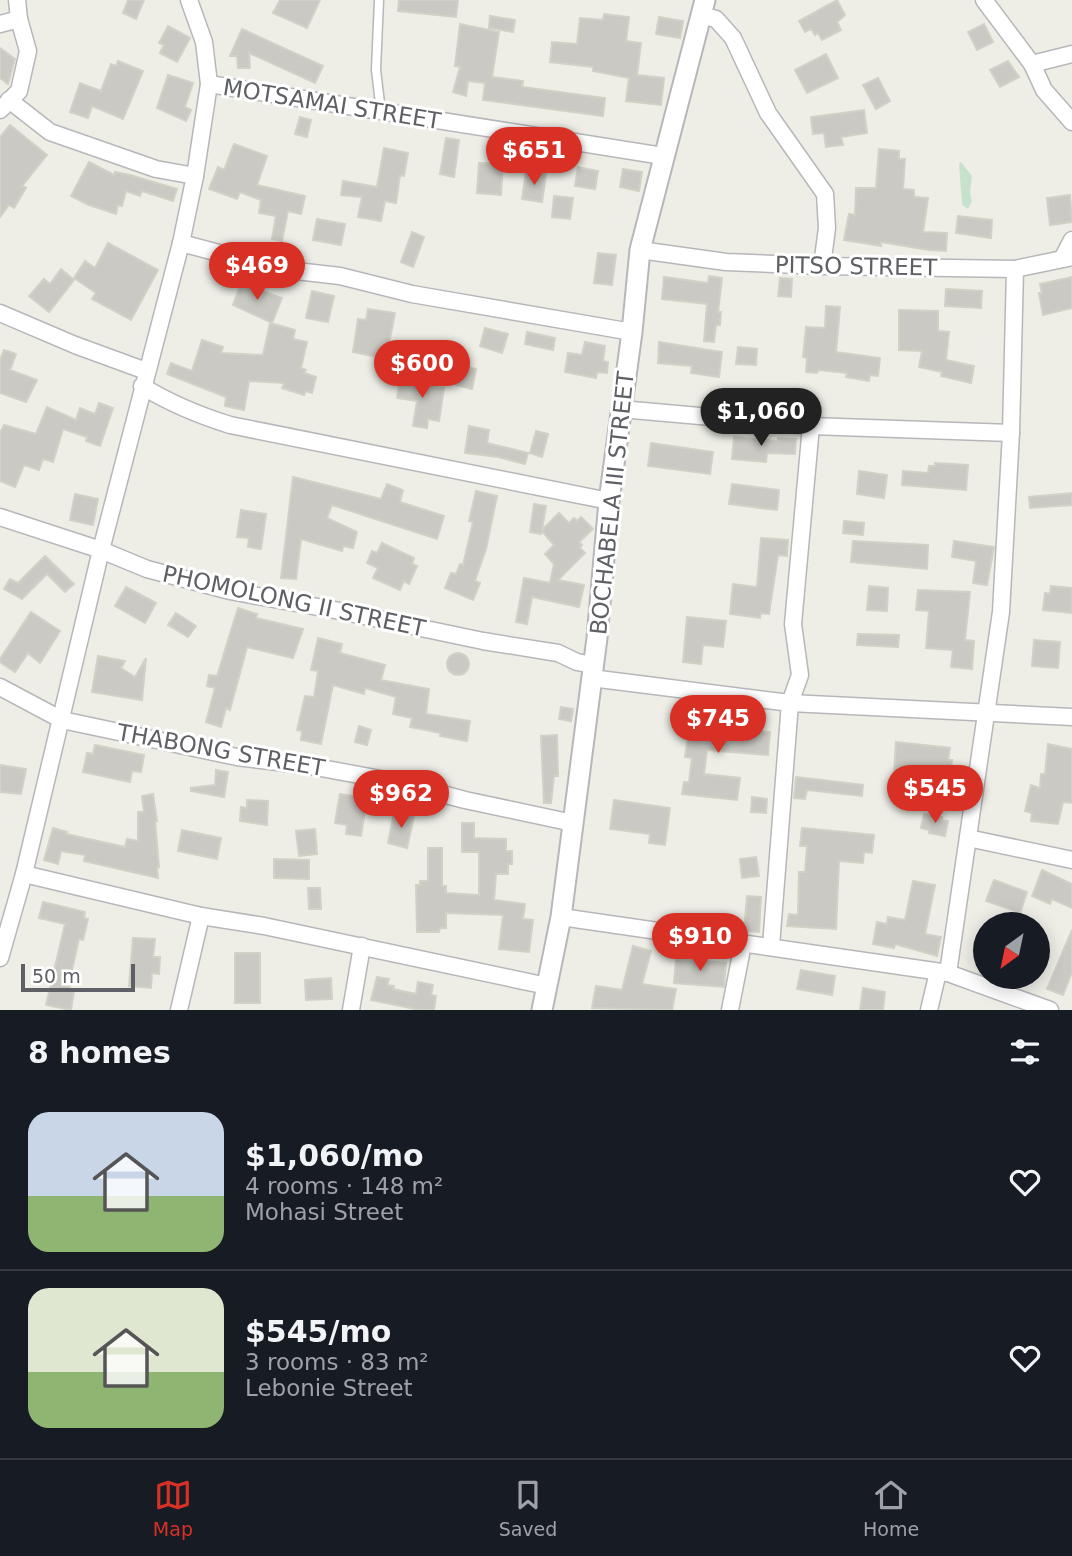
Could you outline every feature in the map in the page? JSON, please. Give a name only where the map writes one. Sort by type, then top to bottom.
[{"type":"street","points":[[17,0],[28,51],[19,91],[5,105],[50,132],[156,169],[195,176]]},
{"type":"street","points":[[0,958],[24,874],[101,550],[181,243],[195,176],[209,85],[204,43],[190,0]]},
{"type":"street","points":[[984,0],[1032,64],[1044,90],[1072,122]]},
{"type":"street","points":[[703,8],[733,38],[768,113],[825,194],[827,228],[822,266]]},
{"type":"street","name":"BOCHABELA III STREET","points":[[542,1010],[561,917],[640,250],[703,8]]},
{"type":"street","points":[[0,23],[19,19]]},
{"type":"street","points":[[1032,64],[1072,54]]},
{"type":"street","name":"MOTSAMAI STREET","points":[[209,85],[663,156]]},
{"type":"street","points":[[1067,258],[1072,240]]},
{"type":"street","points":[[181,243],[279,269],[341,276],[412,294],[632,332]]},
{"type":"street","name":"PITSO STREET","points":[[640,250],[726,262],[822,266],[1016,269],[1067,258]]},
{"type":"street","points":[[929,1010],[943,972],[968,838],[1001,612],[1011,433],[1016,269]]},
{"type":"street","points":[[0,313],[75,345],[144,379],[166,401],[194,414],[230,425],[609,501]]},
{"type":"street","points":[[621,409],[811,426],[1011,433]]},
{"type":"street","points":[[771,946],[790,703],[800,675],[793,624],[811,426]]},
{"type":"street","name":"PHOMOLONG II STREET","points":[[0,517],[101,550],[147,569],[230,591],[483,641],[558,653],[592,671],[790,703],[1072,717]]},
{"type":"street","name":"THABONG STREET","points":[[0,687],[62,720],[237,757],[310,766],[397,782],[465,800],[573,822]]},
{"type":"street","points":[[968,838],[1072,860]]},
{"type":"street","points":[[24,874],[201,916],[264,926],[547,986]]},
{"type":"street","points":[[179,1010],[201,916]]},
{"type":"street","points":[[561,917],[943,972],[1050,1010]]},
{"type":"street","points":[[730,1010],[743,944]]},
{"type":"street","points":[[351,1010],[362,946]]},
{"type":"lane","points":[[379,0],[376,70],[381,111]]},
{"type":"green space","points":[[961,162],[972,176],[972,201],[968,209],[962,205]]},
{"type":"building","points":[[128,0],[144,0],[136,19],[123,13]]},
{"type":"building","points":[[280,0],[320,0],[307,28],[273,13]]},
{"type":"building","points":[[399,0],[458,0],[456,17],[398,11]]},
{"type":"building","points":[[837,0],[845,15],[837,22],[841,30],[822,40],[818,33],[815,35],[811,29],[805,32],[799,21]]},
{"type":"building","points":[[604,14],[629,17],[626,41],[641,43],[637,75],[664,78],[661,105],[626,101],[629,78],[593,71],[593,67],[550,62],[552,42],[577,44],[580,18],[603,20]]},
{"type":"building","points":[[490,16],[515,20],[513,32],[489,28]]},
{"type":"building","points":[[659,17],[683,21],[680,38],[656,34]]},
{"type":"building","points":[[460,24],[499,32],[492,77],[523,81],[522,87],[605,98],[603,116],[483,100],[485,83],[468,81],[466,96],[453,92],[460,67],[455,66]]},
{"type":"building","points":[[984,24],[993,42],[977,50],[968,32]]},
{"type":"building","points":[[168,26],[190,38],[177,62],[160,53],[164,45],[159,43]]},
{"type":"building","points":[[242,29],[323,66],[315,83],[249,53],[250,68],[238,68],[237,56],[230,56]]},
{"type":"building","points":[[0,48],[15,59],[8,84],[0,78]]},
{"type":"building","points":[[826,54],[838,78],[807,93],[795,70]]},
{"type":"building","points":[[118,61],[143,71],[123,119],[92,106],[88,118],[70,112],[80,83],[101,91],[111,64],[116,66]]},
{"type":"building","points":[[1008,61],[1019,77],[1000,87],[990,70]]},
{"type":"building","points":[[168,75],[193,83],[185,107],[191,110],[186,121],[157,108]]},
{"type":"building","points":[[878,78],[890,101],[876,109],[863,85]]},
{"type":"building","points":[[864,110],[867,133],[841,137],[843,145],[826,147],[824,133],[813,134],[811,117]]},
{"type":"building","points":[[300,117],[311,120],[307,137],[295,134]]},
{"type":"building","points":[[10,125],[47,155],[22,186],[26,188],[14,208],[9,205],[0,217],[0,137]]},
{"type":"building","points":[[446,138],[459,140],[454,177],[440,174]]},
{"type":"building","points":[[234,144],[267,156],[257,185],[305,196],[301,214],[288,211],[282,241],[272,239],[276,216],[259,213],[261,200],[240,192],[237,199],[209,189],[218,167],[224,170]]},
{"type":"building","points":[[384,148],[408,153],[404,176],[400,175],[396,203],[385,201],[381,221],[358,217],[362,197],[341,195],[343,181],[377,187]]},
{"type":"building","points":[[879,149],[899,151],[899,159],[905,159],[903,189],[914,190],[914,197],[928,198],[923,232],[947,233],[946,251],[844,240],[849,214],[855,215],[856,188],[876,188]]},
{"type":"building","points":[[89,162],[114,175],[115,172],[130,175],[177,189],[173,201],[142,191],[140,196],[126,191],[122,206],[118,205],[116,214],[89,205],[71,196]]},
{"type":"building","points":[[479,163],[503,164],[501,195],[477,193]]},
{"type":"building","points":[[578,167],[598,171],[595,189],[575,186]]},
{"type":"building","points":[[623,169],[642,172],[639,191],[620,187]]},
{"type":"building","points":[[526,172],[546,174],[542,202],[522,199]]},
{"type":"building","points":[[1070,195],[1072,222],[1050,225],[1047,198]]},
{"type":"building","points":[[554,196],[573,198],[570,219],[552,217]]},
{"type":"building","points":[[958,216],[992,220],[991,238],[956,233]]},
{"type":"building","points":[[317,219],[345,224],[341,245],[313,240]]},
{"type":"building","points":[[412,232],[424,237],[413,267],[401,262]]},
{"type":"building","points":[[108,243],[158,270],[131,320],[92,299],[96,293],[74,278],[85,261],[95,268]]},
{"type":"building","points":[[598,253],[616,255],[612,285],[594,283]]},
{"type":"building","points":[[61,269],[74,280],[49,312],[29,296],[44,279],[50,284]]},
{"type":"building","points":[[709,276],[722,278],[718,312],[721,312],[720,325],[716,325],[714,342],[704,341],[707,304],[662,299],[664,277],[708,283]]},
{"type":"building","points":[[1072,277],[1072,308],[1043,315],[1040,284]]},
{"type":"building","points":[[780,278],[792,279],[791,297],[778,296]]},
{"type":"building","points":[[241,283],[282,298],[272,323],[233,305]]},
{"type":"building","points":[[946,289],[982,291],[981,308],[945,306]]},
{"type":"building","points":[[312,291],[334,296],[328,322],[306,318]]},
{"type":"building","points":[[826,306],[840,307],[836,352],[880,358],[878,376],[870,375],[869,381],[846,377],[847,373],[818,370],[817,373],[806,372],[807,358],[803,357],[806,327],[825,328]]},
{"type":"building","points":[[368,309],[395,313],[386,359],[353,352],[358,319],[366,320]]},
{"type":"building","points":[[899,310],[938,311],[938,331],[949,332],[946,360],[974,366],[971,383],[941,376],[942,372],[919,367],[922,351],[899,350]]},
{"type":"building","points":[[270,323],[295,330],[293,339],[307,342],[301,368],[306,370],[304,373],[316,377],[312,393],[306,391],[304,395],[282,388],[284,383],[249,381],[244,410],[225,406],[226,397],[167,374],[171,363],[192,371],[202,340],[223,347],[221,353],[263,355]]},
{"type":"building","points":[[485,328],[508,334],[502,353],[480,346]]},
{"type":"building","points":[[527,332],[555,338],[553,350],[525,344]]},
{"type":"building","points":[[585,342],[605,346],[603,361],[608,362],[607,373],[597,372],[596,378],[565,372],[568,353],[582,355]]},
{"type":"building","points":[[659,342],[722,352],[719,377],[691,373],[692,366],[658,363]]},
{"type":"building","points":[[738,347],[757,349],[756,365],[736,364]]},
{"type":"building","points":[[4,350],[16,354],[10,370],[37,380],[26,402],[0,393],[0,360]]},
{"type":"building","points":[[460,365],[476,369],[472,389],[456,385]]},
{"type":"building","points":[[400,377],[423,380],[423,385],[444,388],[439,421],[428,419],[427,428],[413,426],[417,401],[397,398]]},
{"type":"building","points":[[99,403],[113,408],[100,446],[86,441],[87,437],[63,429],[53,462],[43,459],[39,470],[24,465],[15,487],[0,481],[0,433],[4,425],[36,434],[47,407],[76,420],[80,408],[95,414]]},
{"type":"building","points":[[469,426],[489,430],[487,443],[528,453],[525,464],[465,453]]},
{"type":"building","points":[[536,431],[548,434],[542,457],[530,453]]},
{"type":"building","points":[[734,437],[778,441],[778,438],[796,439],[795,454],[767,453],[766,462],[732,459]]},
{"type":"building","points":[[651,443],[713,452],[710,474],[648,466]]},
{"type":"building","points":[[935,463],[968,465],[966,490],[902,485],[903,471],[928,473],[929,466],[935,466]]},
{"type":"building","points":[[859,471],[887,475],[884,498],[857,494]]},
{"type":"building","points":[[293,477],[381,499],[387,484],[403,490],[400,502],[444,516],[437,539],[332,505],[327,518],[357,532],[353,548],[343,546],[342,551],[301,539],[296,579],[281,578]]},
{"type":"building","points":[[732,484],[779,490],[777,510],[729,504]]},
{"type":"building","points":[[476,491],[497,496],[486,549],[475,581],[480,583],[473,600],[445,588],[451,573],[456,574],[460,564],[463,565],[473,522],[469,521]]},
{"type":"building","points":[[1072,493],[1072,505],[1030,508],[1029,497]]},
{"type":"building","points":[[75,494],[98,499],[93,525],[70,520]]},
{"type":"building","points":[[534,504],[546,506],[542,530],[559,513],[569,523],[574,518],[577,521],[581,517],[593,529],[579,542],[585,553],[558,580],[584,585],[579,607],[532,597],[527,624],[516,622],[524,578],[550,583],[554,564],[545,554],[554,545],[542,531],[541,534],[530,532]]},
{"type":"building","points":[[241,510],[266,514],[261,549],[248,547],[249,538],[237,537]]},
{"type":"building","points":[[844,521],[864,523],[863,535],[843,533]]},
{"type":"building","points":[[761,538],[788,540],[787,556],[778,555],[769,614],[761,613],[760,618],[730,614],[733,584],[757,587]]},
{"type":"building","points":[[853,541],[928,545],[927,569],[851,562]]},
{"type":"building","points":[[954,541],[994,547],[987,585],[973,583],[976,561],[952,557]]},
{"type":"building","points":[[382,543],[414,558],[412,564],[417,566],[409,584],[404,581],[400,590],[373,578],[378,568],[367,563],[372,551],[377,553]]},
{"type":"building","points":[[45,556],[74,584],[65,592],[47,574],[22,599],[4,589],[10,579],[18,583]]},
{"type":"building","points":[[869,586],[888,588],[887,611],[867,610]]},
{"type":"building","points":[[1051,586],[1072,588],[1071,613],[1043,610],[1045,593],[1050,594]]},
{"type":"building","points":[[126,587],[156,603],[145,623],[115,606]]},
{"type":"building","points":[[918,590],[970,592],[965,640],[974,641],[972,669],[951,667],[953,650],[926,648],[929,611],[916,610]]},
{"type":"building","points":[[238,608],[257,614],[256,618],[303,629],[293,658],[247,647],[230,710],[226,708],[221,727],[206,722],[215,688],[207,686],[209,675],[217,676]]},
{"type":"building","points":[[31,612],[60,631],[40,663],[28,653],[15,672],[0,662],[0,659]]},
{"type":"building","points":[[176,613],[196,626],[188,637],[168,625]]},
{"type":"building","points":[[687,617],[726,621],[723,647],[703,645],[701,664],[683,662]]},
{"type":"building","points":[[858,634],[899,635],[898,647],[857,645]]},
{"type":"building","points":[[318,638],[342,644],[340,653],[385,665],[381,680],[429,689],[426,714],[470,721],[467,741],[410,727],[412,718],[393,714],[396,697],[365,688],[364,694],[333,685],[321,744],[301,740],[302,731],[297,730],[305,696],[314,697],[318,671],[311,670]]},
{"type":"building","points":[[1034,640],[1060,642],[1058,668],[1032,666]]},
{"type":"building","points":[[458,653],[466,656],[469,664],[466,672],[458,675],[450,672],[447,664],[450,656]]},
{"type":"building","points":[[98,656],[125,661],[121,668],[135,677],[146,658],[142,700],[92,692]]},
{"type":"building","points":[[561,707],[573,709],[571,721],[559,719]]},
{"type":"building","points":[[692,709],[713,712],[710,728],[770,732],[768,755],[707,750],[704,774],[740,778],[737,800],[682,794],[684,782],[689,782],[692,758],[685,757]]},
{"type":"building","points":[[359,726],[371,730],[367,745],[355,742]]},
{"type":"building","points":[[557,735],[558,776],[554,776],[551,803],[544,803],[541,736]]},
{"type":"building","points":[[896,742],[950,748],[948,760],[952,760],[949,785],[912,780],[912,783],[898,782],[898,774],[894,774]]},
{"type":"building","points":[[1048,744],[1072,749],[1072,803],[1063,802],[1058,824],[1031,821],[1032,813],[1025,811],[1031,785],[1040,788],[1041,774],[1045,774]]},
{"type":"building","points":[[95,745],[144,755],[141,772],[132,771],[130,782],[83,772],[87,753],[93,754]]},
{"type":"building","points":[[0,765],[26,769],[21,794],[0,792]]},
{"type":"building","points":[[216,770],[228,772],[224,797],[191,791],[191,788],[215,785]]},
{"type":"building","points":[[796,777],[863,785],[862,796],[807,790],[805,799],[794,798]]},
{"type":"building","points":[[153,794],[157,821],[158,878],[84,861],[85,855],[61,851],[58,864],[44,860],[53,828],[67,832],[66,834],[125,847],[127,839],[138,841],[138,812],[144,812],[142,796]]},
{"type":"building","points":[[340,794],[367,798],[361,836],[346,834],[347,825],[335,823]]},
{"type":"building","points":[[752,797],[767,799],[766,813],[751,812]]},
{"type":"building","points":[[247,800],[268,801],[267,825],[240,821],[241,807],[247,808]]},
{"type":"building","points":[[614,800],[670,808],[665,845],[649,843],[650,834],[610,829]]},
{"type":"building","points":[[394,812],[414,816],[407,848],[388,843]]},
{"type":"building","points":[[924,814],[942,817],[941,820],[948,821],[945,836],[929,833],[929,830],[921,828]]},
{"type":"building","points":[[462,823],[474,823],[474,838],[506,839],[506,851],[512,851],[512,864],[508,864],[508,874],[496,874],[494,900],[525,904],[523,919],[533,920],[529,952],[499,949],[503,915],[446,913],[446,928],[440,928],[439,932],[417,932],[416,885],[420,885],[420,881],[428,881],[428,848],[442,848],[442,886],[446,886],[446,893],[479,895],[479,852],[462,852]]},
{"type":"building","points":[[802,828],[874,835],[872,853],[864,852],[863,863],[839,861],[836,929],[787,926],[789,914],[798,915],[799,872],[805,872],[807,846],[800,846]]},
{"type":"building","points":[[315,829],[317,854],[299,856],[296,831]]},
{"type":"building","points":[[182,830],[221,838],[217,859],[178,851]]},
{"type":"building","points":[[756,857],[759,876],[742,878],[740,859]]},
{"type":"building","points":[[274,859],[309,860],[309,879],[274,878]]},
{"type":"building","points":[[1042,870],[1072,884],[1072,908],[1052,899],[1050,904],[1032,896]]},
{"type":"building","points":[[994,880],[1027,892],[1020,912],[986,901]]},
{"type":"building","points":[[913,881],[935,885],[925,934],[941,937],[937,956],[895,944],[894,948],[873,944],[877,922],[887,924],[888,917],[905,920]]},
{"type":"building","points":[[308,888],[320,888],[321,909],[309,909]]},
{"type":"building","points":[[747,896],[761,897],[759,932],[744,931]]},
{"type":"building","points":[[43,902],[85,912],[84,918],[88,919],[83,940],[79,939],[71,974],[69,990],[74,991],[71,1010],[46,1005],[65,924],[39,918]]},
{"type":"building","points":[[1072,930],[1072,972],[1063,995],[1047,989],[1050,989],[1050,982]]},
{"type":"building","points":[[133,938],[155,939],[153,957],[160,957],[159,974],[152,973],[151,988],[129,986]]},
{"type":"building","points":[[633,946],[651,951],[642,984],[676,989],[672,1010],[592,1008],[596,986],[622,990]]},
{"type":"building","points":[[235,953],[260,953],[260,1003],[235,1003]]},
{"type":"building","points":[[676,959],[726,963],[724,987],[674,983]]},
{"type":"building","points":[[801,970],[835,976],[832,995],[797,989]]},
{"type":"building","points":[[377,977],[389,979],[387,985],[394,986],[393,989],[416,994],[418,982],[433,985],[431,995],[436,996],[434,1010],[420,1010],[371,1000]]},
{"type":"building","points":[[331,978],[332,999],[306,1000],[305,980]]},
{"type":"building","points":[[863,988],[885,992],[883,1010],[860,1010]]}]
